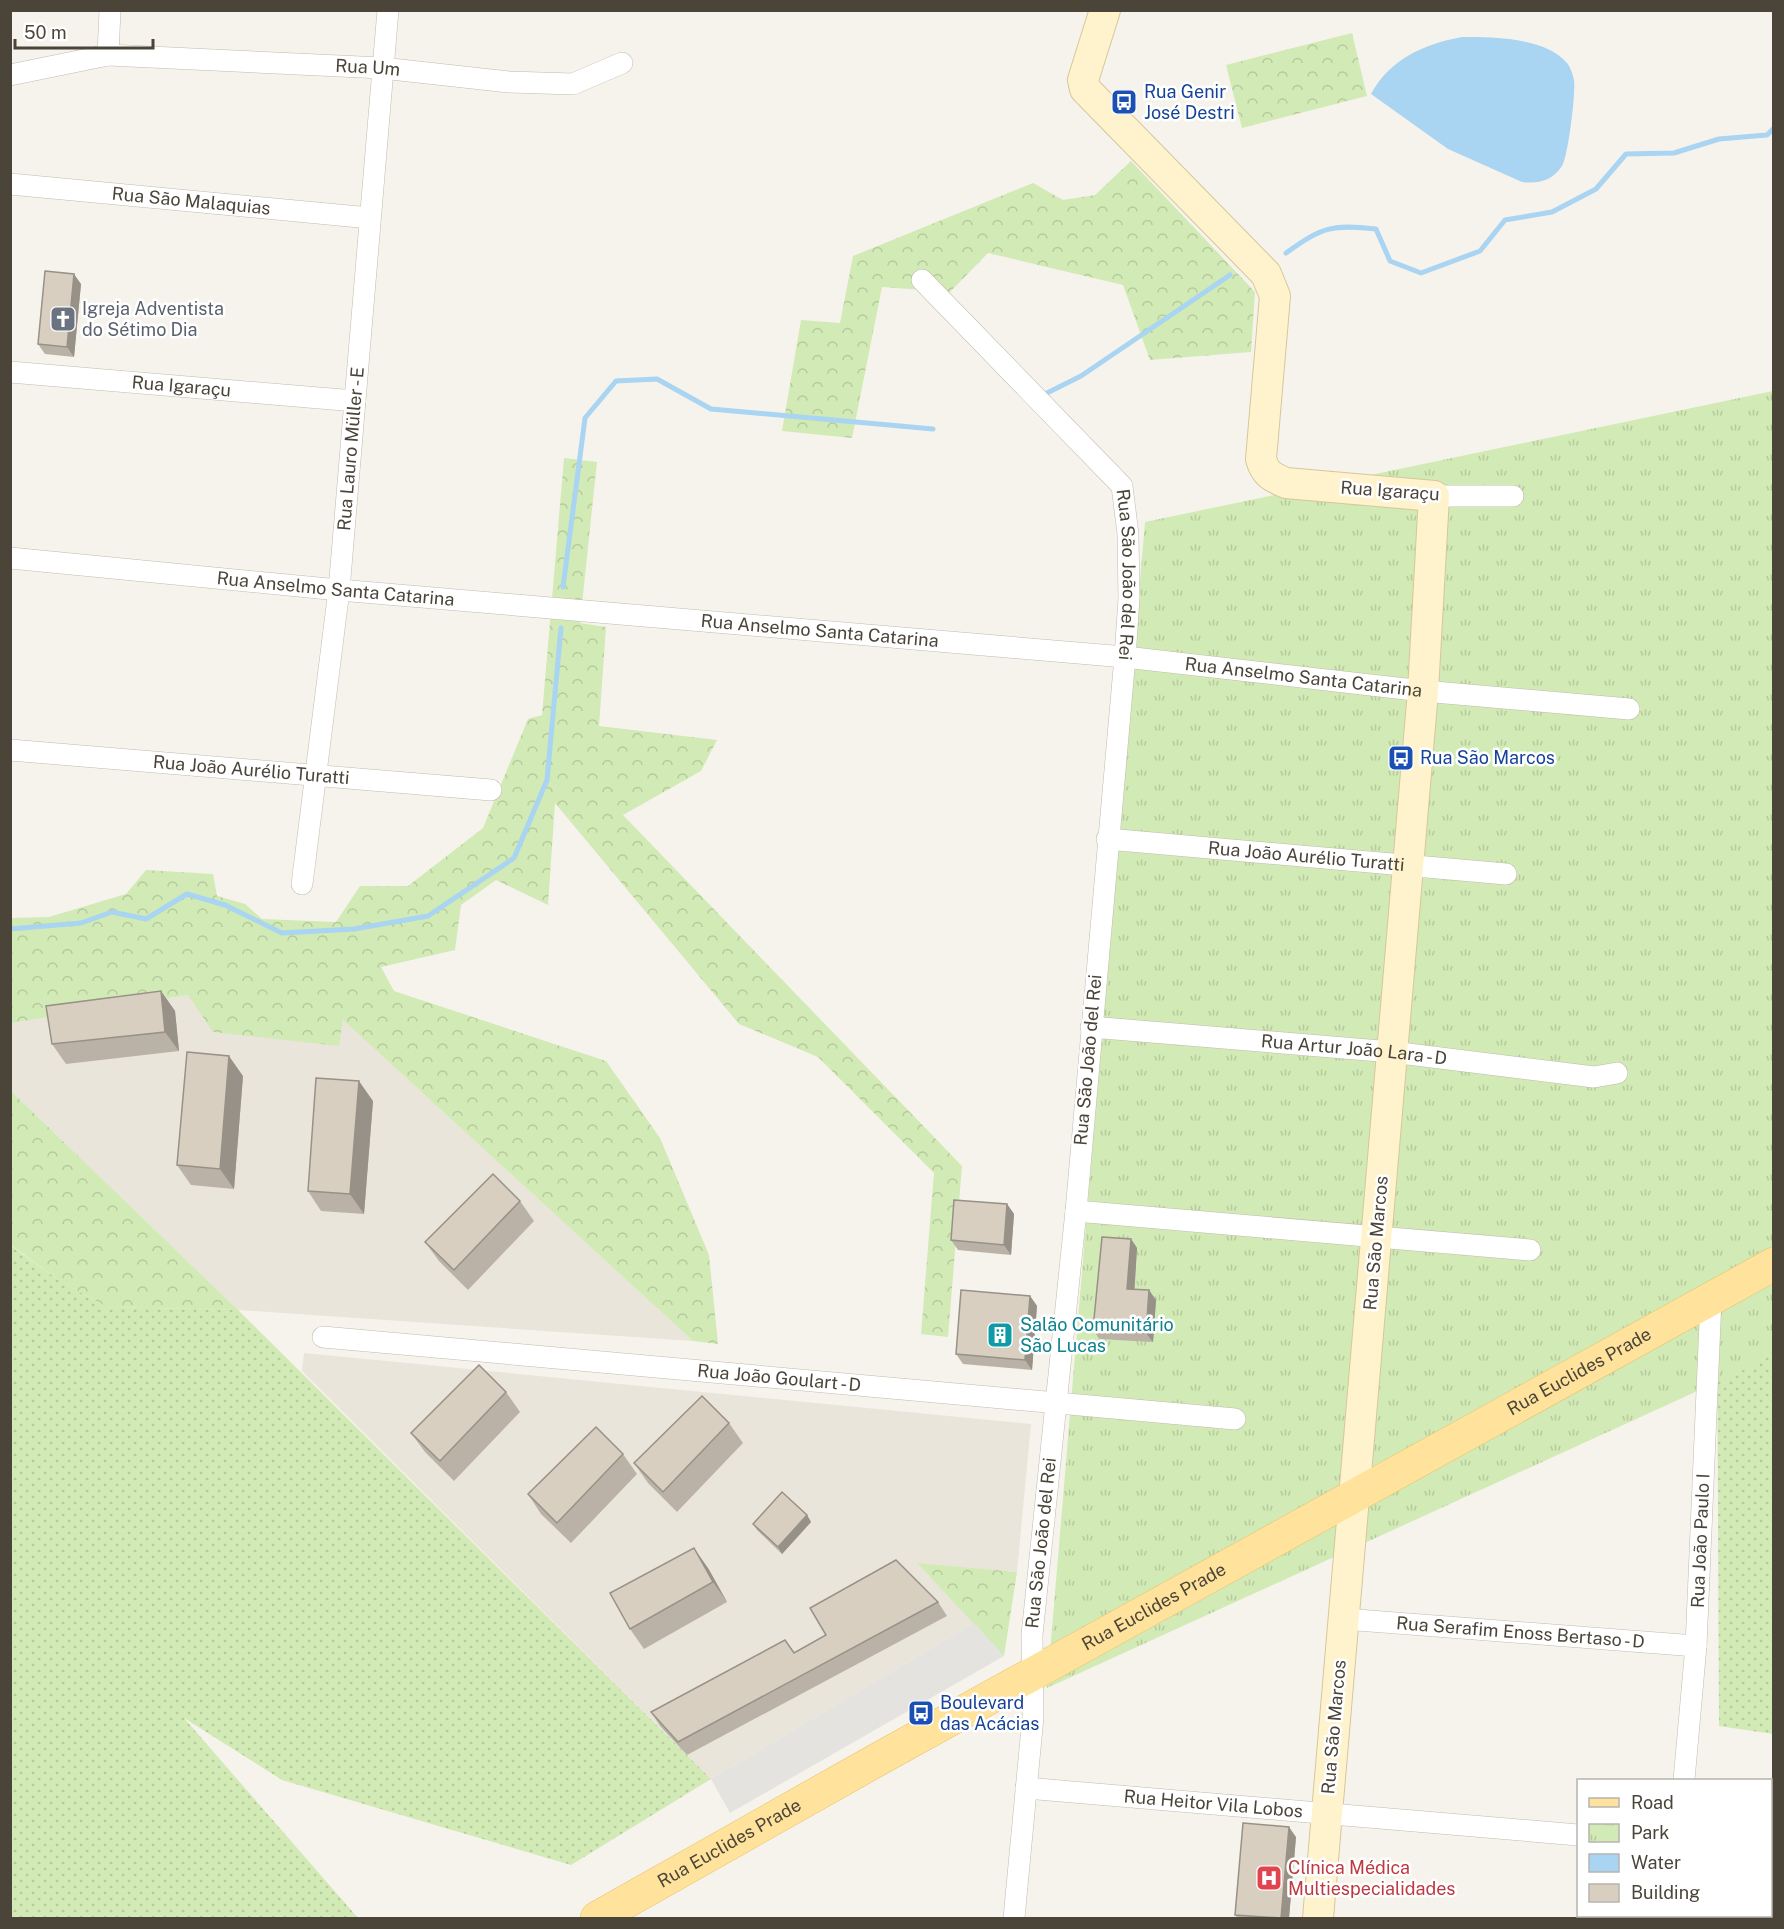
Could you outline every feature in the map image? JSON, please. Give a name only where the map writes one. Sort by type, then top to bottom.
[{"type":"main road","name":"Rua Euclides Prade","points":[[597,1918],[1032,1674],[1773,1264]]},
{"type":"street","points":[[108,55],[110,10]]},
{"type":"street","name":"Rua Lauro Müller - E","points":[[302,884],[318,775],[339,590],[388,10]]},
{"type":"street","name":"Rua Igaraçu","points":[[1105,10],[1083,80],[1085,89],[1258,266],[1272,285],[1275,296],[1261,459],[1263,469],[1269,476],[1286,483],[1434,496],[1513,496]]},
{"type":"street","name":"Rua Um","points":[[10,75],[108,55],[382,68],[509,81],[573,84],[622,63]]},
{"type":"street","name":"Rua São Malaquias","points":[[10,184],[370,218]]},
{"type":"street","name":"Rua São João del Rei","points":[[922,280],[1122,486],[1128,534],[1129,577],[1125,657],[1107,839],[1076,1211],[1032,1635],[1033,1717],[1014,1918]]},
{"type":"street","name":"Rua Igaraçu","points":[[10,372],[355,401]]},
{"type":"street","name":"Rua São Marcos","points":[[1318,1918],[1423,691],[1434,496]]},
{"type":"street","name":"Rua Anselmo Santa Catarina","points":[[10,558],[339,590],[1125,657],[1423,691],[1629,709]]},
{"type":"street","name":"Rua João Aurélio Turatti","points":[[10,750],[491,790]]},
{"type":"street","name":"Rua João Aurélio Turatti","points":[[1107,839],[1506,874]]},
{"type":"street","name":"Rua Artur João Lara - D","points":[[1091,1027],[1392,1052],[1594,1077],[1617,1073]]},
{"type":"street","points":[[1076,1211],[1530,1250]]},
{"type":"street","name":"Rua João Paulo I","points":[[1684,1779],[1696,1646],[1711,1299]]},
{"type":"street","name":"Rua João Goulart - D","points":[[323,1336],[1235,1419]]},
{"type":"street","name":"Rua Serafim Enoss Bertaso - D","points":[[1344,1619],[1696,1646]]},
{"type":"street","name":"Rua Heitor Vila Lobos","points":[[1026,1788],[1577,1835]]},
{"type":"shaded area","points":[[188,995],[338,1046],[343,1020],[693,1341],[238,1310],[11,1091],[10,1023]]},
{"type":"shaded area","name":"Boulevard das Acácias","points":[[304,1353],[1031,1424],[1017,1572],[918,1564],[974,1623],[711,1779],[302,1371]]},
{"type":"shaded area","points":[[974,1623],[1004,1656],[730,1813],[711,1779]]},
{"type":"green space","points":[[1352,33],[1367,96],[1242,128],[1226,65]]},
{"type":"green space","points":[[1131,161],[1255,292],[1251,352],[1150,360],[1123,285],[988,253],[950,292],[882,287],[852,438],[782,431],[801,320],[840,323],[853,256],[1033,183],[1063,200],[1095,195]]},
{"type":"green space","points":[[1773,391],[1773,1349],[1750,1367],[1047,1688],[1145,522]]},
{"type":"green space","points":[[564,458],[597,462],[580,623],[606,627],[599,726],[717,740],[701,771],[623,815],[962,1166],[948,1337],[921,1334],[934,1173],[818,1057],[739,1024],[555,803],[548,905],[496,880],[461,905],[455,950],[381,967],[394,991],[606,1061],[660,1138],[709,1255],[718,1344],[693,1341],[343,1020],[339,1046],[213,1032],[188,995],[11,1023],[11,918],[49,917],[126,894],[146,870],[213,874],[217,896],[245,904],[262,919],[336,922],[360,886],[408,886],[483,828],[528,719],[542,715]]},
{"type":"green space","points":[[10,1091],[238,1310],[107,1307],[60,1281],[11,1245]]},
{"type":"green space","points":[[10,1245],[60,1281],[107,1307],[238,1310],[711,1779],[571,1865],[282,1780],[184,1718],[358,1918],[11,1918]]},
{"type":"green space","points":[[1773,1306],[1773,1734],[1719,1726],[1717,1312]]},
{"type":"green space","points":[[917,1563],[1017,1572],[1004,1656]]},
{"type":"water","points":[[1462,37],[1503,38],[1532,43],[1557,54],[1568,64],[1574,80],[1573,110],[1564,160],[1554,175],[1539,182],[1522,182],[1448,149],[1371,94],[1388,71],[1409,55],[1434,44]]},
{"type":"building","name":"Igreja Adventista do Sétimo Dia","points":[[45,271],[74,274],[67,347],[38,344]]},
{"type":"building","points":[[161,991],[165,1032],[52,1044],[46,1006]]},
{"type":"building","points":[[187,1052],[229,1056],[220,1169],[177,1165]]},
{"type":"building","points":[[316,1078],[359,1081],[350,1194],[308,1191]]},
{"type":"building","points":[[493,1174],[520,1201],[454,1270],[425,1242]]},
{"type":"building","points":[[954,1200],[1007,1204],[1004,1245],[951,1240]]},
{"type":"building","points":[[1102,1237],[1131,1239],[1127,1289],[1149,1290],[1146,1333],[1093,1329]]},
{"type":"building","name":"Salão Comunitário São Lucas","points":[[961,1290],[1030,1296],[1025,1360],[956,1354]]},
{"type":"building","points":[[479,1365],[506,1392],[440,1461],[411,1433]]},
{"type":"building","points":[[702,1396],[729,1423],[663,1492],[634,1463]]},
{"type":"building","points":[[596,1427],[623,1454],[557,1523],[528,1494]]},
{"type":"building","points":[[782,1492],[807,1515],[778,1547],[753,1524]]},
{"type":"building","points":[[694,1548],[713,1582],[630,1629],[610,1593]]},
{"type":"building","points":[[896,1560],[938,1602],[678,1742],[651,1712],[785,1640],[794,1653],[826,1635],[810,1608]]},
{"type":"building","name":"Clínica Médica Multiespecialidades","points":[[1243,1823],[1289,1827],[1281,1918],[1235,1915]]},
{"type":"waterway","points":[[1286,253],[1328,229],[1348,227],[1376,229],[1390,261],[1421,273],[1480,251],[1505,220],[1552,212],[1596,189],[1626,154],[1674,153],[1719,139],[1767,135],[1774,128]]},
{"type":"waterway","points":[[1047,393],[1081,376],[1230,275]]},
{"type":"waterway","points":[[563,587],[585,418],[616,381],[657,379],[711,409],[933,429]]},
{"type":"waterway","points":[[10,929],[81,923],[112,912],[146,919],[187,894],[225,905],[282,933],[354,929],[428,916],[514,858],[547,780],[561,628]]},
{"type":"place","name":"Rua Genir José Destri","points":[[1124,102]]},
{"type":"place","name":"Igreja Adventista do Sétimo Dia","points":[[63,319]]},
{"type":"place","name":"Rua São Marcos","points":[[1401,758]]},
{"type":"place","name":"Salão Comunitário São Lucas","points":[[1000,1335]]},
{"type":"place","name":"Boulevard das Acácias","points":[[921,1713]]},
{"type":"place","name":"Clínica Médica Multiespecialidades","points":[[1269,1878]]}]
